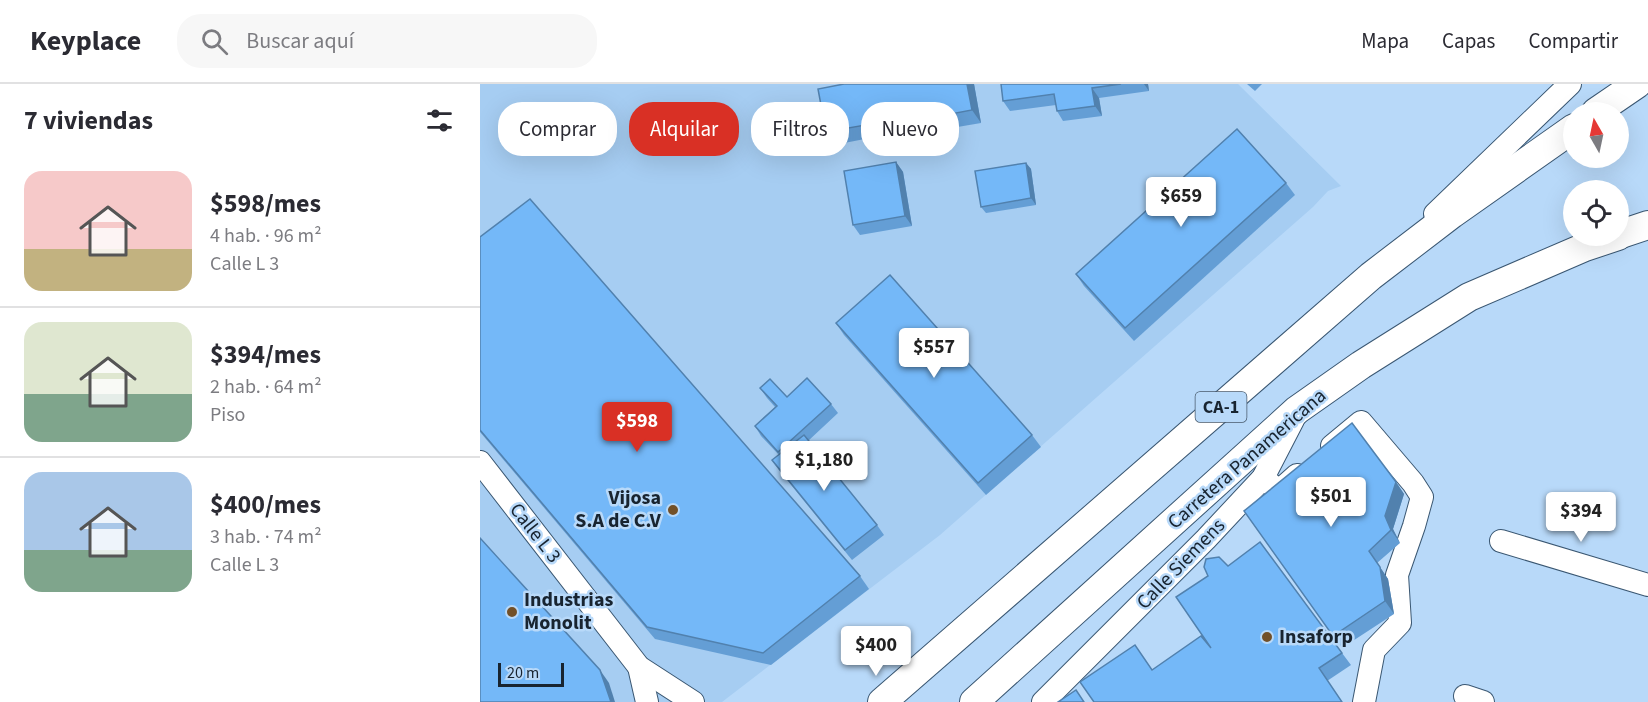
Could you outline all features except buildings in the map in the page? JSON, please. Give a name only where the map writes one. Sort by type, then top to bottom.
[{"type":"main road","points":[[1611,102],[1637,84]]},
{"type":"main road","name":"CA-1","points":[[891,694],[1371,276],[1452,214],[1563,136]]},
{"type":"main road","name":"Carretera Panamericana","points":[[1629,231],[1648,225]]},
{"type":"main road","name":"Carretera Panamericana","points":[[974,702],[1297,410],[1361,365],[1469,297],[1588,246]]},
{"type":"street","points":[[1371,276],[1570,84]]},
{"type":"street","name":"Calle Siemens","points":[[1043,702],[1206,539],[1263,478],[1297,410]]},
{"type":"street","points":[[1263,478],[1279,491],[1361,422]]},
{"type":"street","points":[[1361,422],[1385,462]]},
{"type":"street","points":[[1361,422],[1413,483],[1422,497],[1397,575],[1401,623],[1374,650],[1364,702]]},
{"type":"street","name":"Calle L 3","points":[[480,462],[490,484],[639,667],[693,702]]},
{"type":"street","points":[[1502,541],[1648,585]]},
{"type":"street","points":[[639,667],[647,702]]},
{"type":"street","points":[[873,702],[891,694]]},
{"type":"shaded area","points":[[480,84],[1238,84],[1341,186],[1328,191],[1313,207],[940,535],[722,702],[480,702]]},
{"type":"place","name":"Vijosa S.A de C.V","points":[[673,510]]},
{"type":"place","name":"Industrias Monolit","points":[[512,612]]},
{"type":"place","name":"Insaforp","points":[[1267,637]]}]
